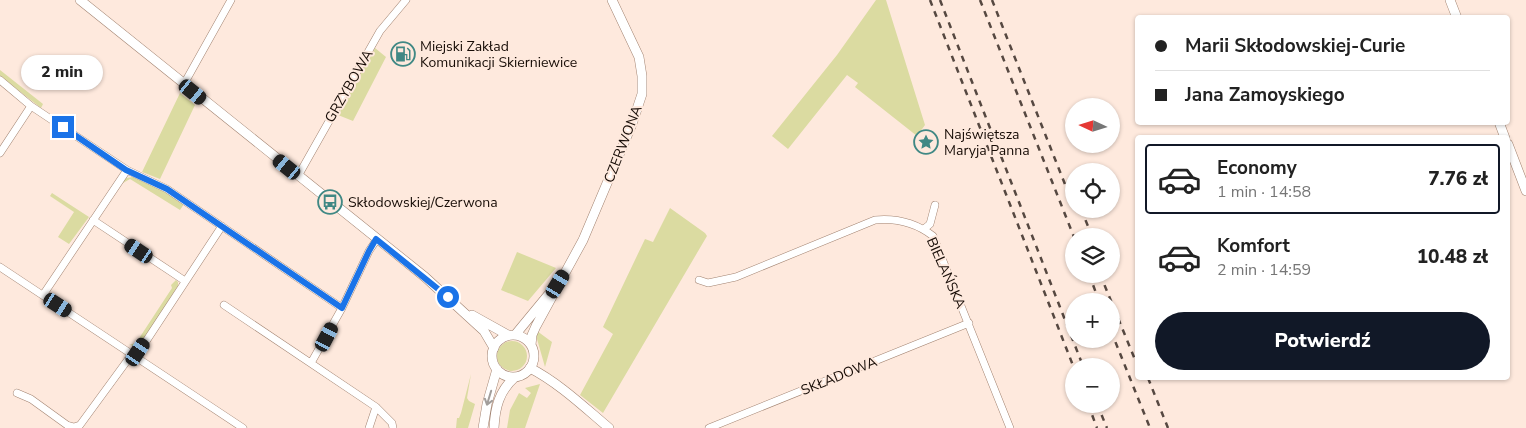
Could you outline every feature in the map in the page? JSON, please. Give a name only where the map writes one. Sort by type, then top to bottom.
[{"type":"main road","points":[[80,0],[459,307],[484,331],[494,348]]},
{"type":"main road","name":"CZERWONA","points":[[531,345],[532,335],[536,326],[583,240],[632,124],[642,94],[639,57],[612,0]]},
{"type":"main road","points":[[1450,0],[1456,15]]},
{"type":"main road","points":[[1510,149],[1526,191]]},
{"type":"main road","name":"CZERWONA","points":[[512,335],[558,284]]},
{"type":"main road","points":[[459,307],[512,335],[521,336],[531,345],[534,357],[530,368],[526,372],[515,376],[508,376],[497,369],[493,359],[494,348],[502,338],[512,335]]},
{"type":"main road","points":[[530,368],[560,388],[609,428]]},
{"type":"main road","points":[[483,428],[487,404],[497,369]]},
{"type":"main road","points":[[494,428],[499,398],[506,384],[515,376]]},
{"type":"street","points":[[184,84],[232,0]]},
{"type":"street","name":"GRZYBOWA","points":[[298,176],[380,32],[406,0]]},
{"type":"street","points":[[0,80],[32,106],[126,170],[167,189],[342,308]]},
{"type":"street","points":[[0,153],[32,106]]},
{"type":"street","points":[[43,295],[126,170]]},
{"type":"street","points":[[924,229],[930,224],[935,206]]},
{"type":"street","name":"BIELAŃSKA","points":[[699,280],[708,283],[736,277],[874,220],[889,219],[924,229],[933,236],[1010,428]]},
{"type":"street","points":[[93,220],[185,281]]},
{"type":"street","points":[[17,393],[31,399],[67,426],[78,426],[132,354],[138,352],[222,226]]},
{"type":"street","points":[[311,363],[342,308],[376,239]]},
{"type":"street","points":[[0,267],[243,428]]},
{"type":"street","points":[[224,305],[376,408],[392,423],[393,428]]},
{"type":"street","name":"SKŁADOWA","points":[[709,428],[968,323]]},
{"type":"street","points":[[369,428],[376,408]]},
{"type":"green space","points":[[876,0],[886,0],[925,125],[917,136],[855,87],[858,83],[847,75],[788,149],[772,136],[837,55]]},
{"type":"green space","points":[[375,48],[386,57],[353,121],[338,115]]},
{"type":"green space","points":[[0,70],[43,104],[41,108],[0,76]]},
{"type":"green space","points":[[180,93],[195,105],[160,179],[142,172]]},
{"type":"green space","points":[[133,177],[164,191],[184,204],[180,210],[130,179],[122,182],[126,178]]},
{"type":"green space","points":[[52,193],[89,217],[69,244],[58,237],[74,212],[50,196]]},
{"type":"green space","points":[[670,208],[707,236],[603,413],[580,395],[613,334],[603,327],[645,239],[653,242]]},
{"type":"green space","points":[[517,252],[556,268],[528,301],[501,290]]},
{"type":"green space","points":[[176,280],[178,286],[140,345],[129,345],[136,343],[172,288],[171,285]]},
{"type":"green space","points":[[537,331],[552,342],[545,367],[537,339]]},
{"type":"green space","points":[[512,341],[522,346],[527,356],[522,366],[512,371],[502,366],[497,356],[502,346]]},
{"type":"green space","points":[[471,374],[467,398],[475,404],[468,428],[456,428],[457,418],[459,418],[461,413]]},
{"type":"green space","points":[[540,384],[525,428],[507,428],[510,410],[519,393],[527,398],[531,393],[525,388]]},
{"type":"railway","points":[[930,0],[1070,358]]},
{"type":"railway","points":[[940,0],[1080,358]]},
{"type":"railway","points":[[980,0],[1070,228]]},
{"type":"railway","points":[[992,0],[1065,184]]},
{"type":"railway","points":[[1085,218],[1089,228]]},
{"type":"railway","points":[[1092,283],[1096,293]]},
{"type":"railway","points":[[1104,283],[1135,360]]},
{"type":"railway","points":[[1118,348],[1150,428]]},
{"type":"railway","points":[[1149,380],[1168,428]]},
{"type":"railway","points":[[1091,413],[1097,428]]},
{"type":"railway","points":[[1101,413],[1107,428]]},
{"type":"place","name":"Miejski Zakład Komunikacji Skierniewice","points":[[403,54]]},
{"type":"place","name":"Najświętsza Maryja Panna","points":[[926,142]]},
{"type":"place","name":"Skłodowskiej/Czerwona","points":[[330,202]]},
{"type":"route","points":[[63,127],[126,170],[167,189],[342,308],[376,239],[448,297]]}]
